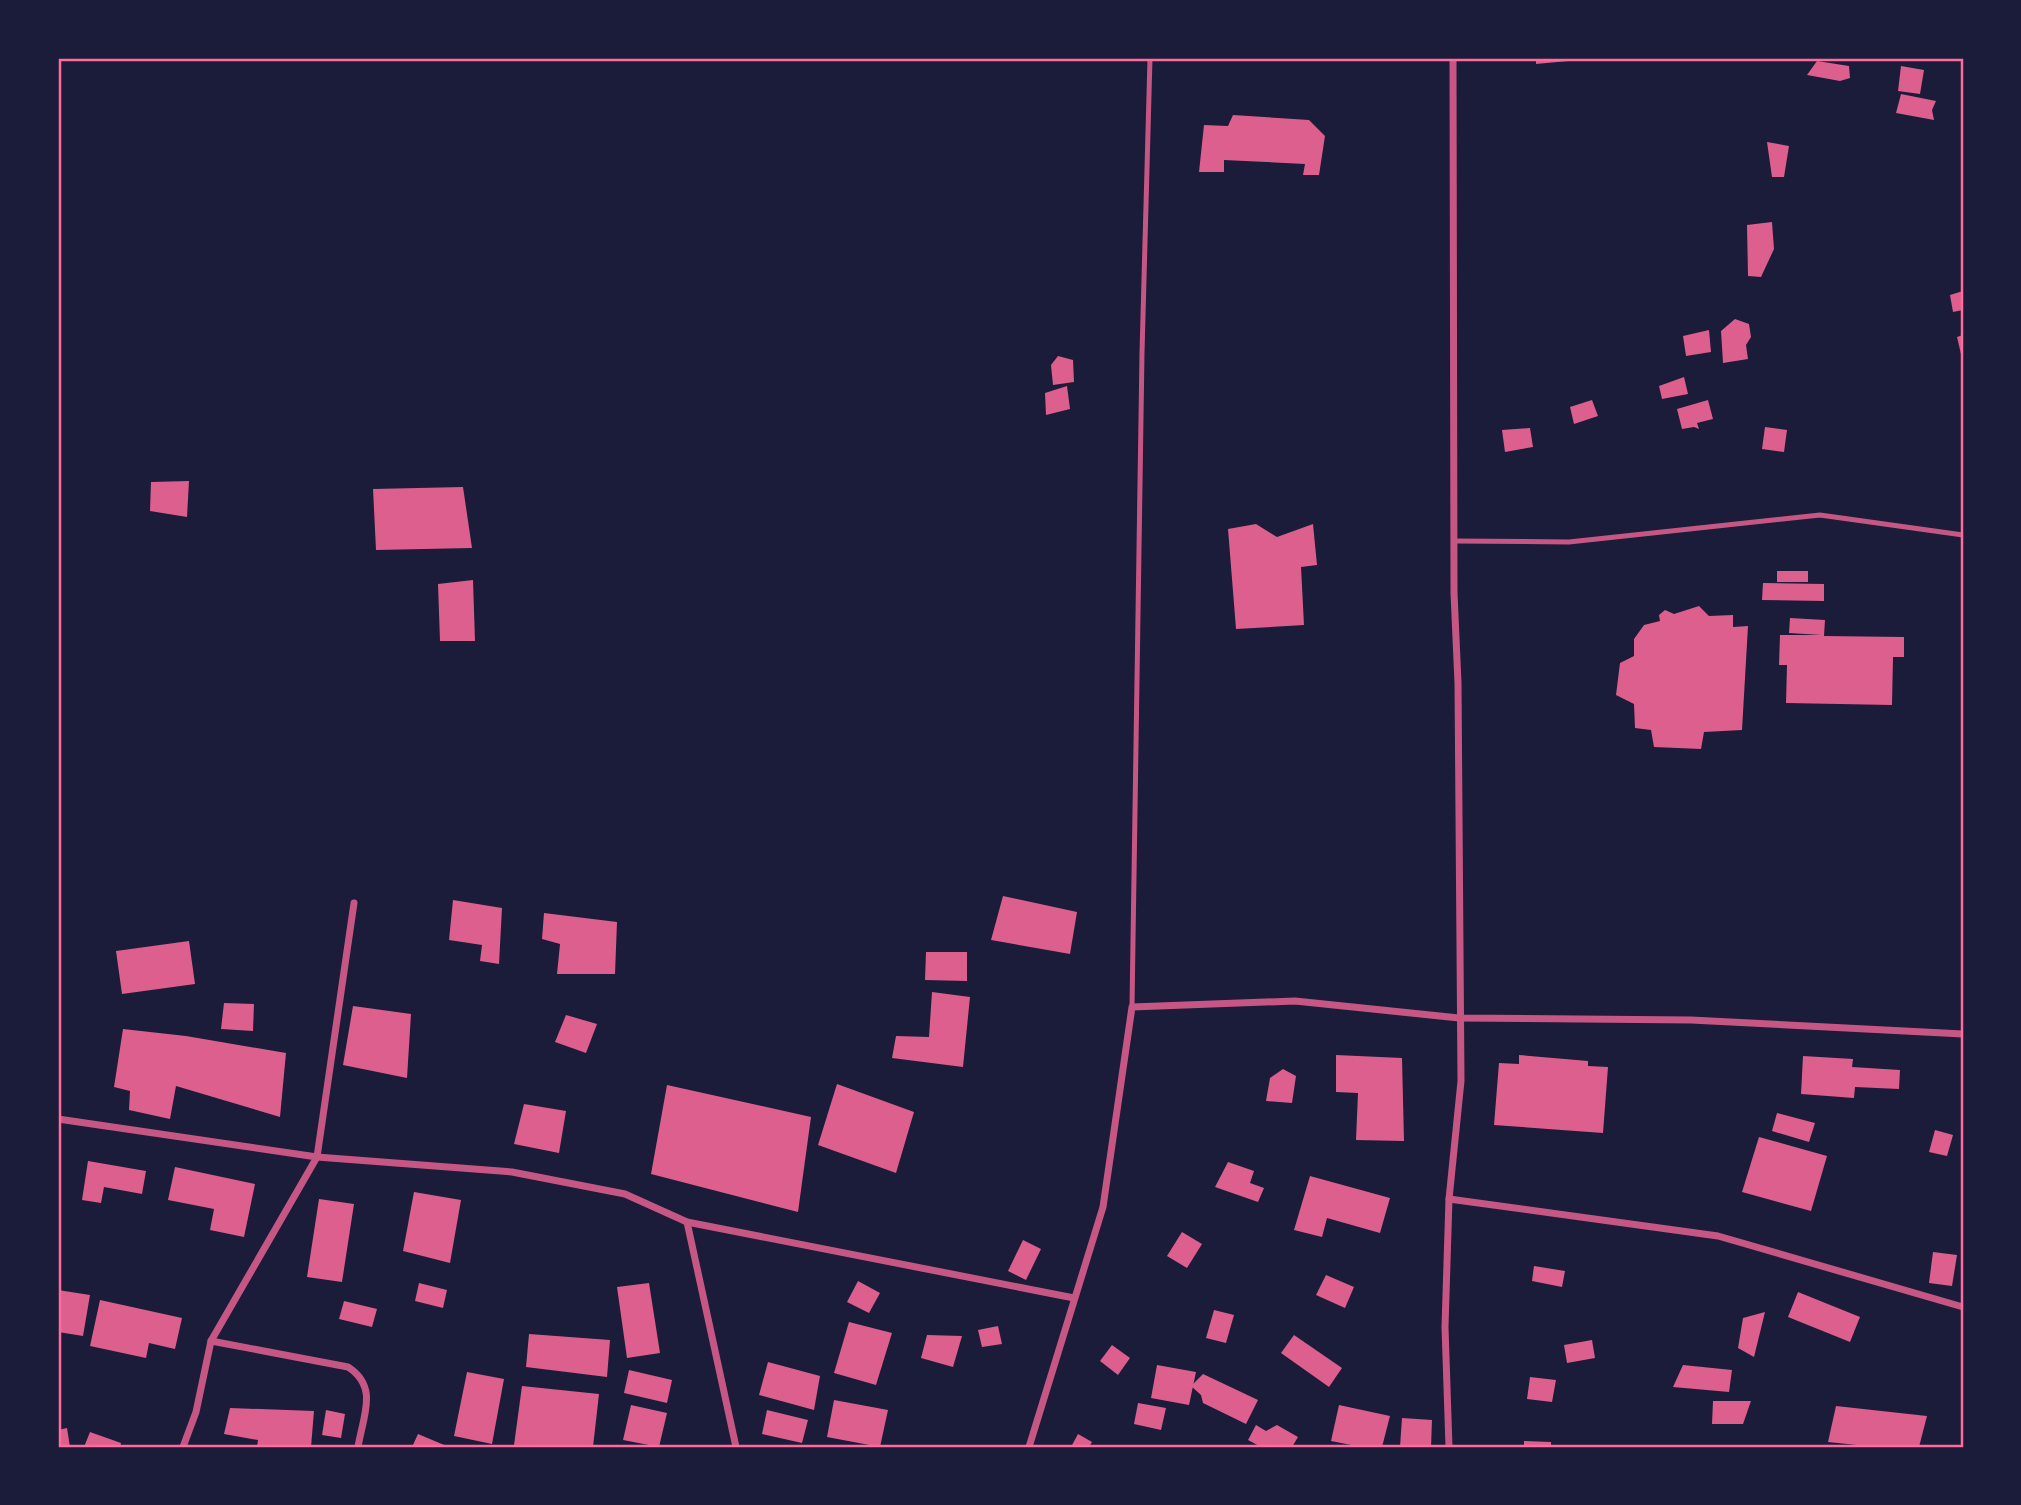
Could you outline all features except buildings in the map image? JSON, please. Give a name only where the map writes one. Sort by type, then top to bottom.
[{"type":"street","points":[[1449,1447],[1445,1327],[1449,1199],[1461,1081],[1455,541],[1454,58]]},
{"type":"street","points":[[183,1447],[197,1412],[211,1341],[317,1157],[354,903]]},
{"type":"street","points":[[1029,1447],[1103,1207],[1132,1007],[1294,1001],[1459,1018],[1691,1020],[1963,1034]]},
{"type":"street","points":[[58,1119],[317,1157],[512,1172],[625,1194],[687,1222],[1074,1298]]},
{"type":"street","points":[[1449,1199],[1718,1236],[1963,1307]]},
{"type":"street","points":[[687,1222],[736,1447]]},
{"type":"street","points":[[211,1341],[348,1367],[360,1375],[368,1388],[358,1447]]},
{"type":"lane","points":[[1132,1007],[1142,367],[1150,58]]},
{"type":"lane","points":[[1455,541],[1569,542],[1820,515],[1963,535]]}]
